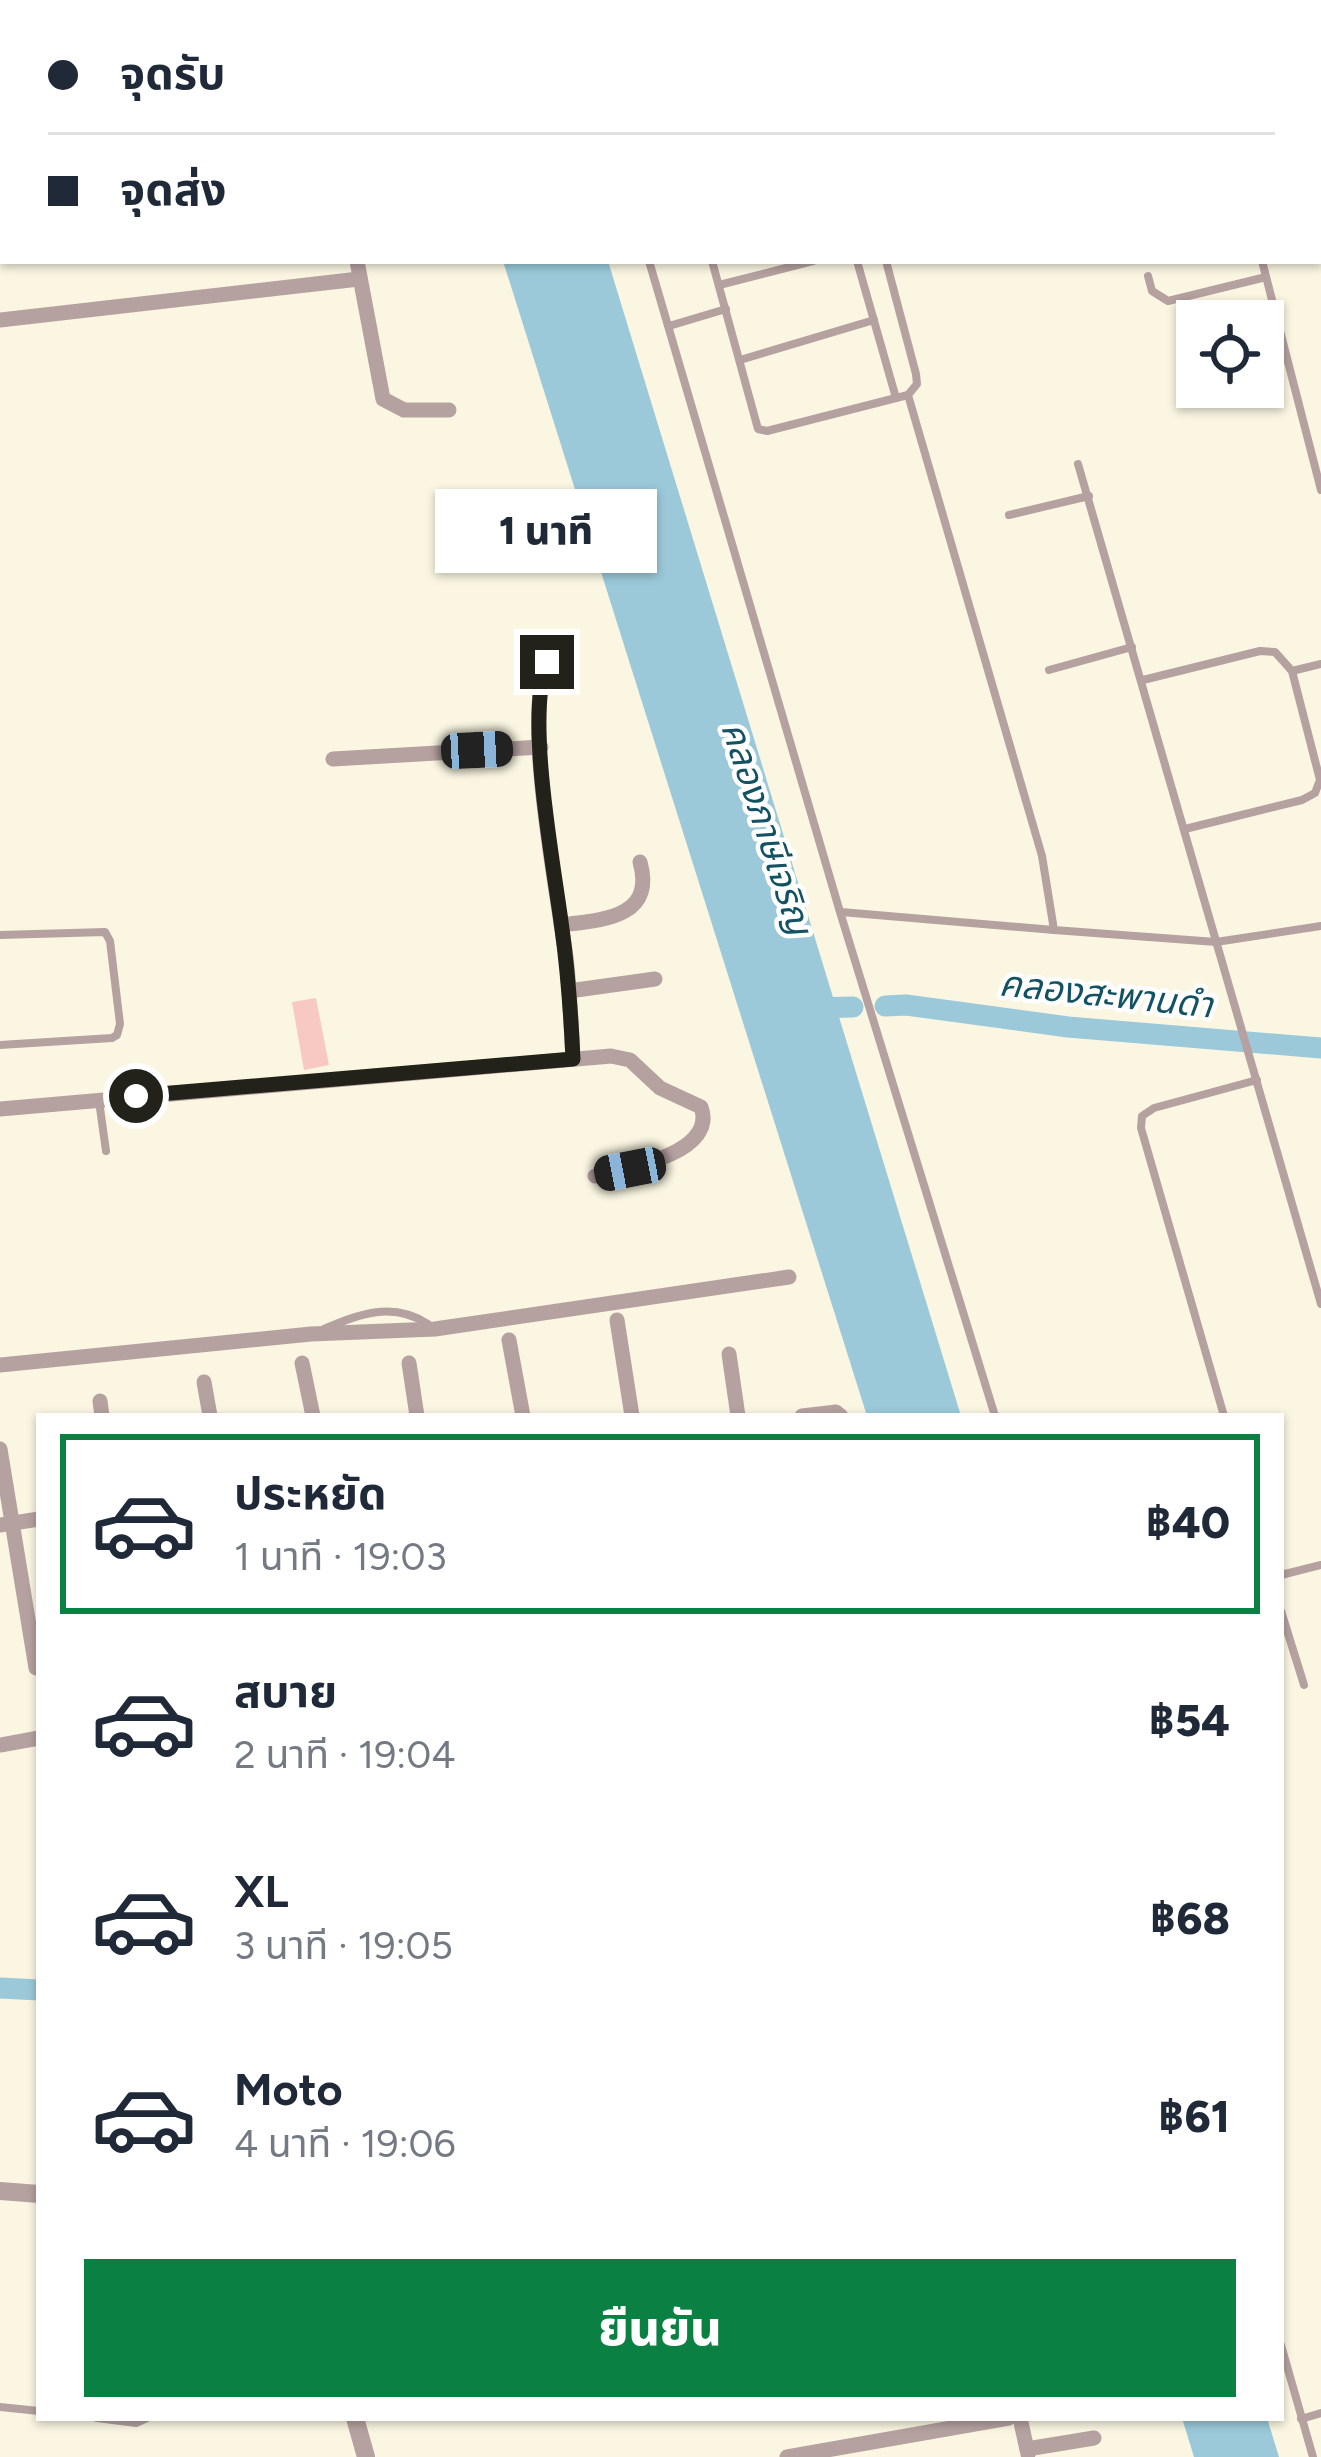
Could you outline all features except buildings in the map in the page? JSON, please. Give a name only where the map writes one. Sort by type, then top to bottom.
[{"type":"street","points":[[0,320],[358,270],[383,399],[404,410],[449,410]]},
{"type":"street","points":[[547,662],[540,686],[541,747],[573,1059]]},
{"type":"street","points":[[332,759],[541,747]]},
{"type":"street","points":[[562,925],[625,914],[642,886],[640,862]]},
{"type":"street","points":[[569,991],[655,979]]},
{"type":"street","points":[[0,1109],[611,1056],[630,1060],[660,1088],[701,1107],[702,1134],[676,1151],[596,1176]]},
{"type":"street","points":[[0,1365],[311,1334],[434,1329],[788,1277]]},
{"type":"street","points":[[616,1320],[632,1413]]},
{"type":"street","points":[[509,1340],[522,1413]]},
{"type":"street","points":[[729,1354],[738,1413]]},
{"type":"street","points":[[302,1363],[312,1413]]},
{"type":"street","points":[[409,1364],[417,1413]]},
{"type":"street","points":[[204,1382],[209,1413]]},
{"type":"street","points":[[0,1449],[6,1524],[36,1663]]},
{"type":"street","points":[[6,1524],[36,1520]]},
{"type":"street","points":[[0,1744],[36,1738]]},
{"type":"street","points":[[0,2191],[36,2194]]},
{"type":"street","points":[[356,2421],[367,2457]]},
{"type":"street","points":[[787,2457],[992,2421]]},
{"type":"street","points":[[1021,2421],[1028,2453],[1094,2438]]},
{"type":"lane","points":[[650,264],[840,912],[994,1413]]},
{"type":"lane","points":[[713,264],[762,432],[908,395],[917,384],[887,264]]},
{"type":"lane","points":[[718,285],[801,264]]},
{"type":"lane","points":[[858,264],[896,398]]},
{"type":"lane","points":[[1263,264],[1321,490]]},
{"type":"lane","points":[[1148,276],[1152,292],[1168,301],[1267,277]]},
{"type":"lane","points":[[669,326],[726,309]]},
{"type":"lane","points":[[740,361],[874,320]]},
{"type":"lane","points":[[908,395],[1042,856],[1054,930]]},
{"type":"lane","points":[[1078,464],[1321,1304]]},
{"type":"lane","points":[[1009,515],[1089,496]]},
{"type":"lane","points":[[1049,670],[1132,647]]},
{"type":"lane","points":[[1144,680],[1260,651],[1275,652],[1292,671],[1320,780],[1316,793],[1185,829]]},
{"type":"lane","points":[[1292,671],[1321,664]]},
{"type":"lane","points":[[840,912],[1216,942],[1321,926]]},
{"type":"lane","points":[[0,935],[105,932],[120,1024],[112,1038],[0,1045]]},
{"type":"lane","points":[[1223,1413],[1141,1128],[1142,1116],[1154,1108],[1256,1080]]},
{"type":"lane","points":[[99,1100],[106,1151]]},
{"type":"lane","points":[[1284,1575],[1321,1565]]},
{"type":"lane","points":[[1284,1621],[1304,1685]]},
{"type":"lane","points":[[1284,2356],[1313,2457]]},
{"type":"lane","points":[[0,2407],[36,2411]]},
{"type":"lane","points":[[1301,2419],[1321,2414]]},
{"type":"water","name":"คลองภาษีเจริญ","points":[[504,264],[609,264],[960,1413],[866,1413]]},
{"type":"water","points":[[1183,2421],[1268,2421],[1279,2457],[1194,2457]]},
{"type":"waterway","name":"คลองสะพานดำ","points":[[885,1006],[1321,1048]]},
{"type":"waterway","name":"คลองสะพานดำ","points":[[811,1008],[853,1007]]},
{"type":"waterway","points":[[0,1988],[36,1990]]},
{"type":"route","points":[[136,1096],[573,1059],[540,740],[540,686],[547,662]]}]
